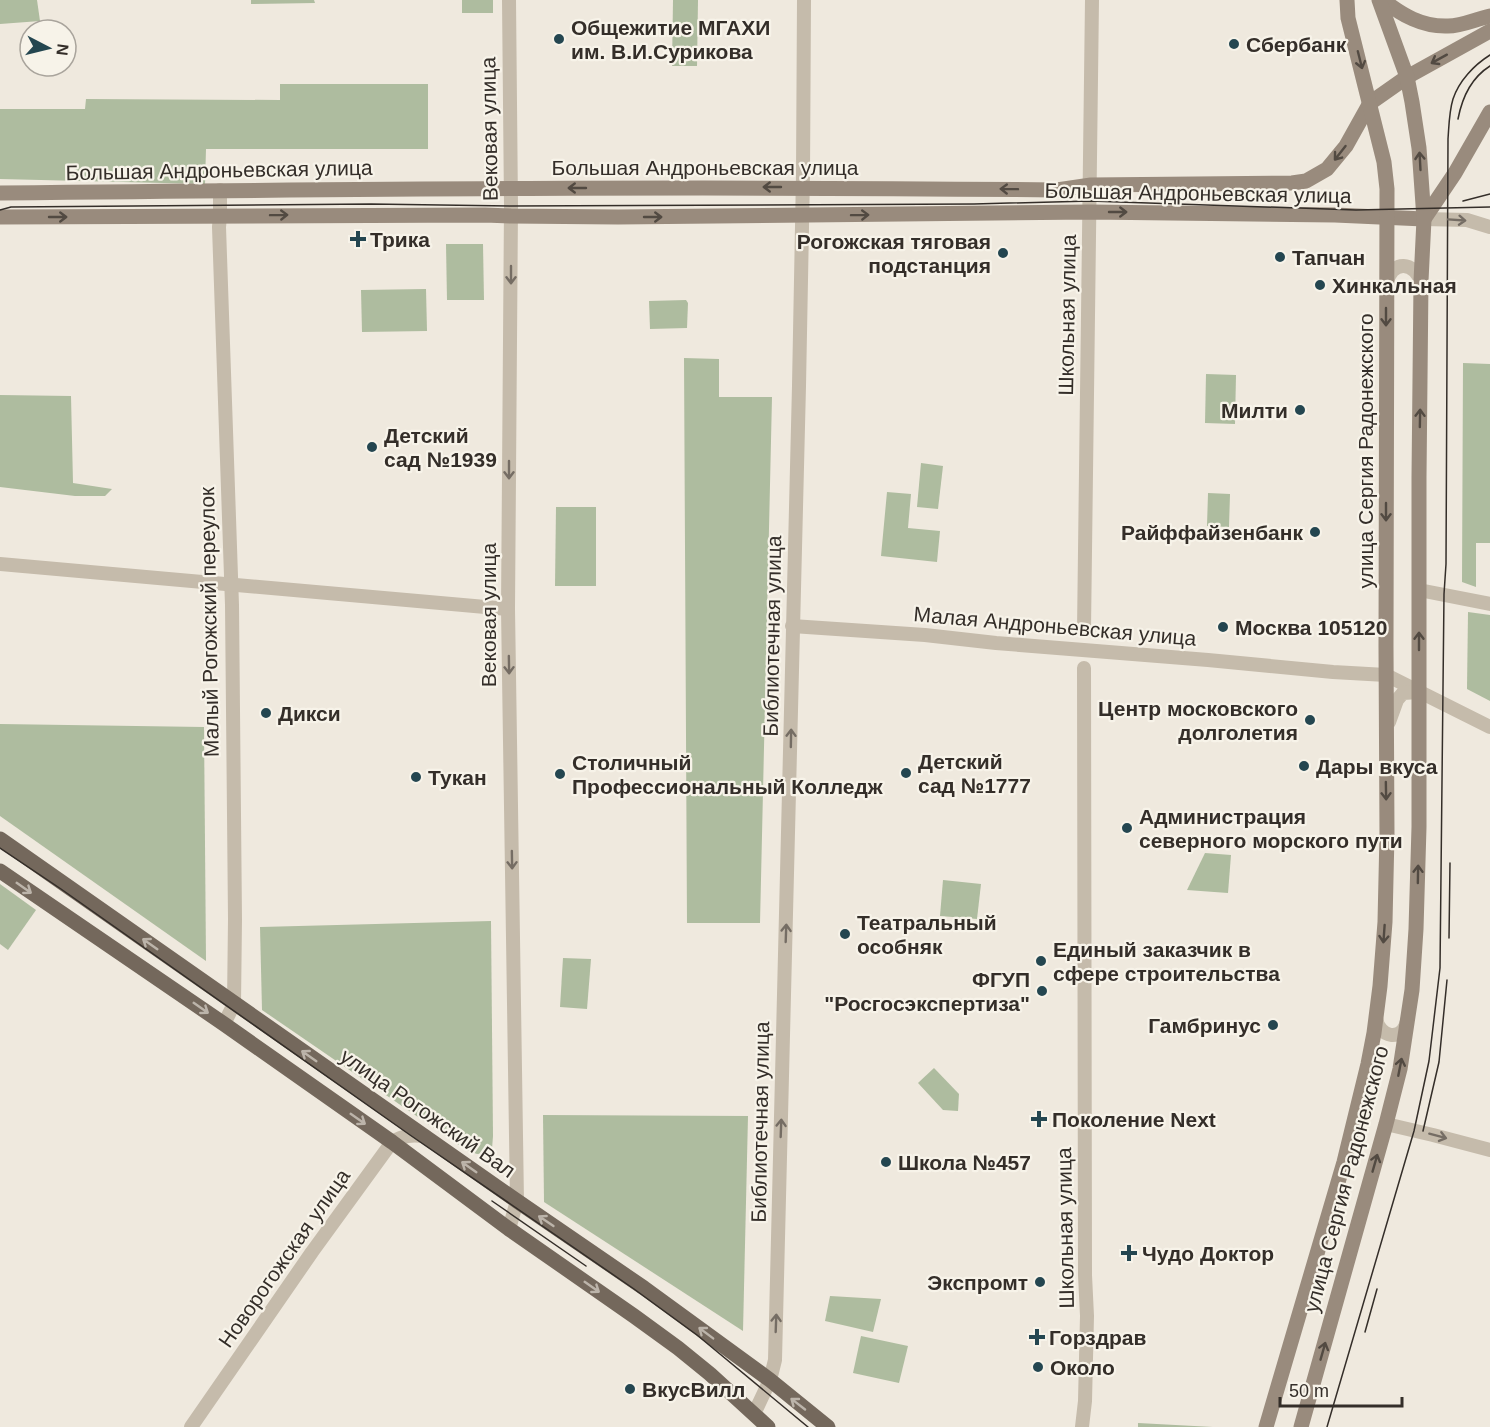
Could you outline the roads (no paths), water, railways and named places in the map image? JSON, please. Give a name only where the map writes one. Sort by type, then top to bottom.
[{"type":"main road","points":[[1342,0],[1348,18]]},
{"type":"main road","points":[[1347,0],[1348,18]]},
{"type":"main road","points":[[1381,0],[1406,17],[1429,25],[1449,26],[1490,16]]},
{"type":"main road","name":"улица Сергия Радонежского","points":[[1301,1427],[1400,1069],[1412,990],[1416,929],[1419,827],[1421,281],[1424,219],[1419,148],[1407,77],[1381,0]]},
{"type":"main road","name":"улица Сергия Радонежского","points":[[1266,1427],[1344,1162],[1368,1064],[1380,986],[1385,922],[1387,189],[1384,162],[1348,18]]},
{"type":"main road","points":[[1370,103],[1407,77],[1490,31]]},
{"type":"main road","name":"Большая Андроньевская улица","points":[[0,193],[803,187],[1057,190],[1091,185],[1292,183],[1306,181],[1327,169],[1335,161],[1370,103]]},
{"type":"main road","points":[[1424,219],[1455,173],[1490,112]]},
{"type":"main road","name":"Большая Андроньевская улица","points":[[0,217],[1090,212],[1424,219]]},
{"type":"main road","name":"улица Рогожский Вал","points":[[0,839],[644,1288],[770,1380],[828,1427]]},
{"type":"main road","points":[[0,871],[224,1024],[634,1316],[710,1374],[768,1427]]},
{"type":"street","name":"Вековая улица","points":[[509,0],[511,216],[508,609],[517,1201],[509,1229]]},
{"type":"street","name":"Библиотечная улица","points":[[754,1414],[770,1380],[775,1360],[799,386],[804,0]]},
{"type":"street","name":"Школьная улица","points":[[1084,630],[1092,0]]},
{"type":"street","name":"Малый Рогожский переулок","points":[[220,190],[219,227],[231,585],[235,887],[234,1004],[224,1024]]},
{"type":"street","points":[[1424,219],[1467,220],[1490,227]]},
{"type":"street","points":[[1387,281],[1393,269],[1405,266],[1415,270],[1421,281]]},
{"type":"street","points":[[0,564],[508,609]]},
{"type":"street","points":[[1419,590],[1490,604]]},
{"type":"street","name":"Малая Андроньевская улица","points":[[792,626],[926,635],[996,643],[1386,675]]},
{"type":"street","name":"Школьная улица","points":[[1082,1427],[1085,1401],[1087,1316],[1085,1275],[1084,668]]},
{"type":"street","points":[[1386,675],[1490,727]]},
{"type":"street","points":[[1386,735],[1396,700],[1403,693],[1419,692]]},
{"type":"street","points":[[1376,1018],[1377,1026],[1381,1031],[1391,1035],[1402,1032],[1406,1028],[1407,1020]]},
{"type":"street","points":[[1386,1124],[1490,1150]]},
{"type":"street","points":[[392,1142],[410,1135],[425,1136]]},
{"type":"street","name":"Новорогожская улица","points":[[190,1427],[392,1142]]},
{"type":"tram line","points":[[1327,1427],[1414,1131],[1429,1061],[1440,968],[1446,564],[1448,139],[1451,109],[1456,92],[1468,74],[1490,55]]},
{"type":"tram line","points":[[1458,119],[1468,89],[1490,66]]},
{"type":"tram line","points":[[1463,201],[1490,194]]},
{"type":"tram line","points":[[0,210],[11,207],[371,204],[511,206],[974,204],[1090,201],[1356,210],[1490,207]]},
{"type":"tram line","points":[[0,848],[634,1289],[697,1335],[808,1427]]},
{"type":"tram line","points":[[1449,938],[1450,863]]},
{"type":"tram line","points":[[1423,1131],[1439,1062],[1447,980]]},
{"type":"tram line","points":[[492,1201],[586,1266]]},
{"type":"tram line","points":[[1365,1332],[1377,1289]]},
{"type":"place","name":"Общежитие МГАХИ им. В.И.Сурикова","points":[[559,39]]},
{"type":"place","name":"Сбербанк","points":[[1234,44]]},
{"type":"place","name":"Трика","points":[[358,239]]},
{"type":"place","name":"Рогожская тяговая подстанция","points":[[1003,253]]},
{"type":"place","name":"Тапчан","points":[[1280,257]]},
{"type":"place","name":"Хинкальная","points":[[1320,285]]},
{"type":"place","name":"Милти","points":[[1300,410]]},
{"type":"place","name":"Детский сад №1939","points":[[372,447]]},
{"type":"place","name":"Райффайзенбанк","points":[[1315,532]]},
{"type":"place","name":"Москва 105120","points":[[1223,627]]},
{"type":"place","name":"Дикси","points":[[266,713]]},
{"type":"place","name":"Центр московского долголетия","points":[[1310,720]]},
{"type":"place","name":"Дары вкуса","points":[[1304,766]]},
{"type":"place","name":"Детский сад №1777","points":[[906,773]]},
{"type":"place","name":"Столичный Профессиональный Колледж","points":[[560,774]]},
{"type":"place","name":"Тукан","points":[[416,777]]},
{"type":"place","name":"Администрация северного морского пути","points":[[1127,828]]},
{"type":"place","name":"Театральный особняк","points":[[845,934]]},
{"type":"place","name":"Единый заказчик в сфере строительства","points":[[1041,961]]},
{"type":"place","name":"ФГУП \"Росгосэкспертиза\"","points":[[1042,991]]},
{"type":"place","name":"Гамбринус","points":[[1273,1025]]},
{"type":"place","name":"Поколение Next","points":[[1039,1119]]},
{"type":"place","name":"Школа №457","points":[[886,1162]]},
{"type":"place","name":"Чудо Доктор","points":[[1129,1253]]},
{"type":"place","name":"Экспромт","points":[[1040,1282]]},
{"type":"place","name":"Горздрав","points":[[1037,1337]]},
{"type":"place","name":"Около","points":[[1038,1367]]},
{"type":"place","name":"ВкусВилл","points":[[630,1389]]}]
